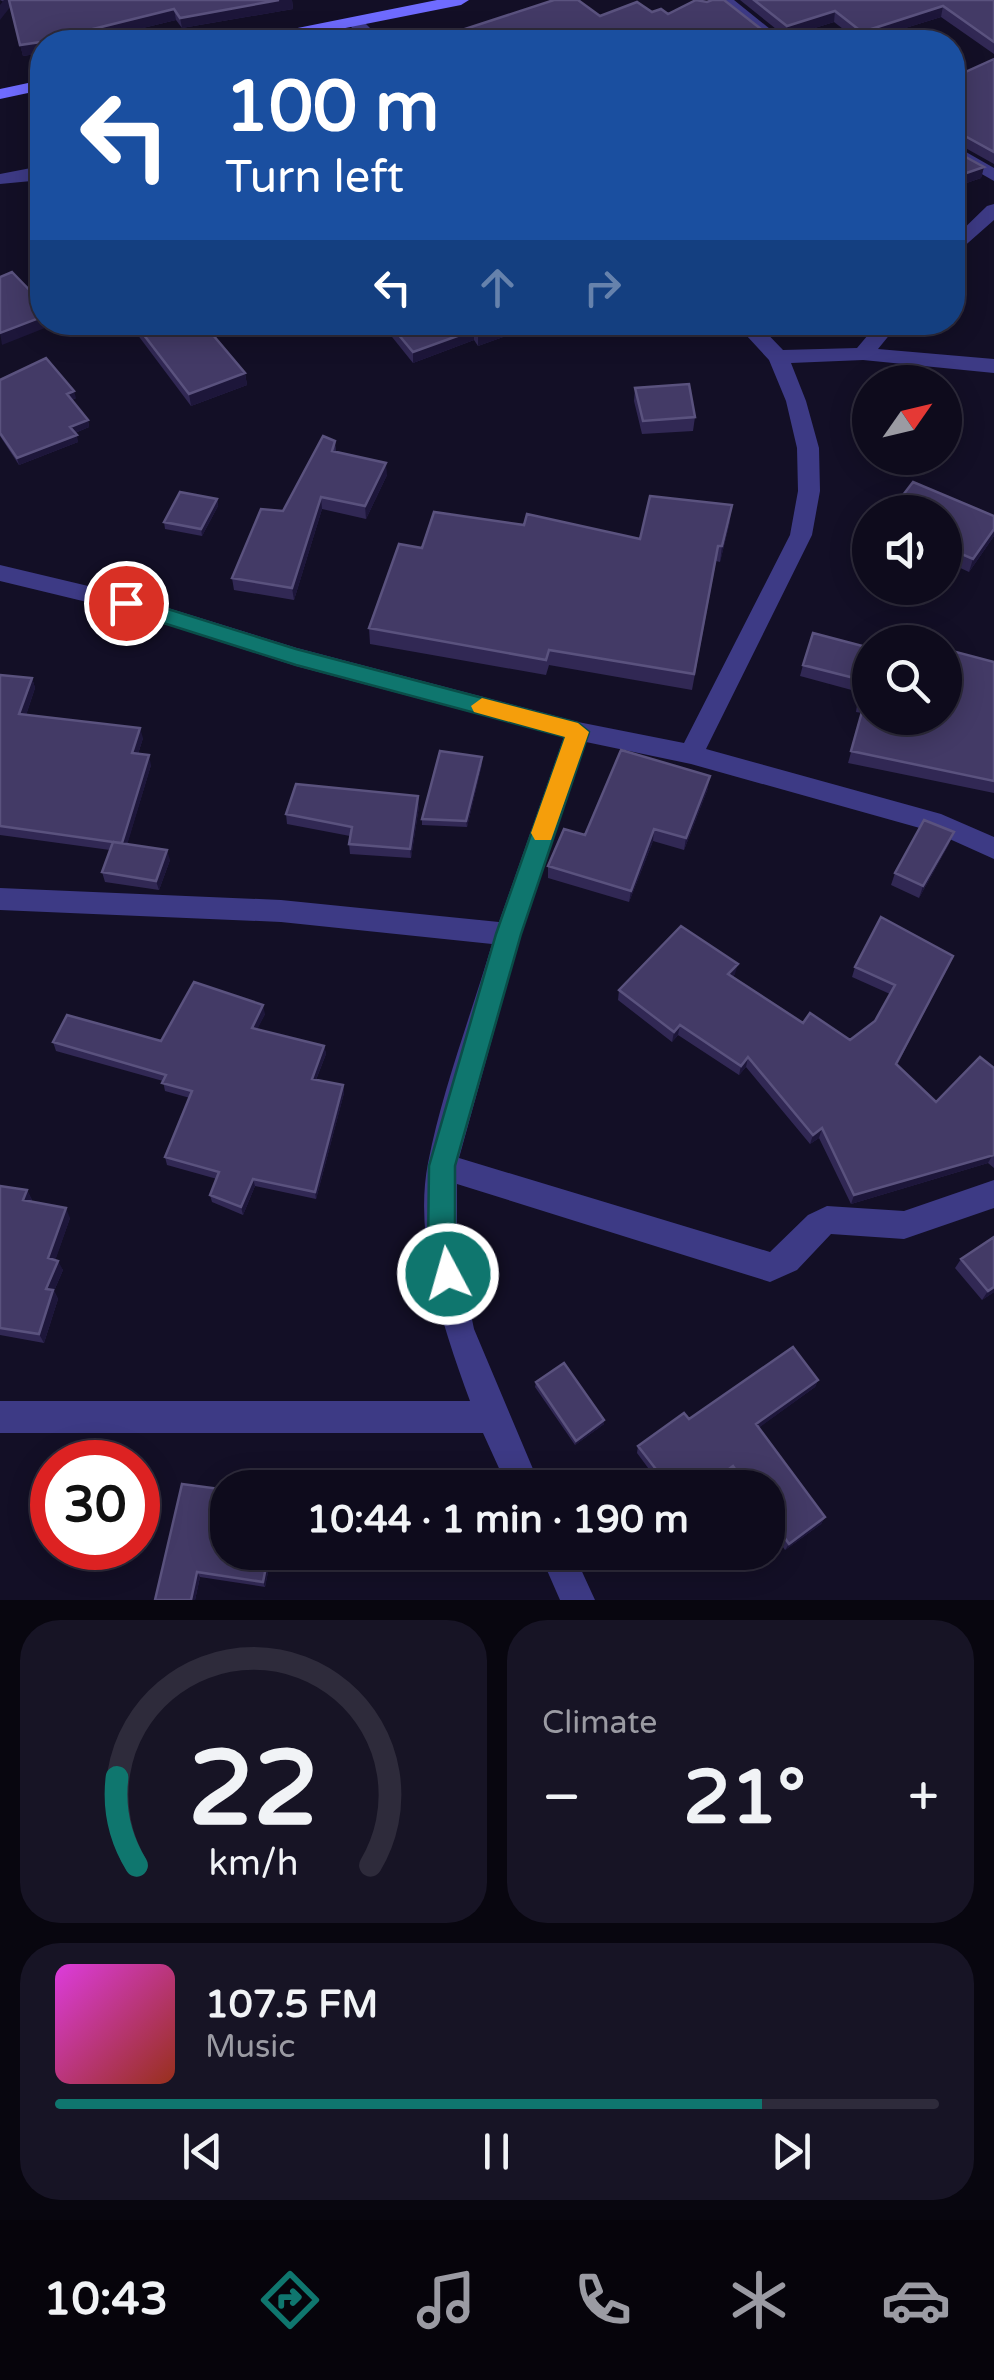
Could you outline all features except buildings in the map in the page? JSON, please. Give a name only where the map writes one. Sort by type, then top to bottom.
[{"type":"street","points":[[314,30],[462,0]]},
{"type":"street","points":[[724,0],[763,30]]},
{"type":"street","points":[[355,22],[363,30]]},
{"type":"street","points":[[0,94],[30,88]]},
{"type":"street","points":[[965,157],[994,176]]},
{"type":"street","points":[[0,179],[30,176]]},
{"type":"street","points":[[965,238],[994,210]]},
{"type":"street","points":[[691,754],[801,536],[809,492],[808,448],[796,400],[778,357],[757,335]]},
{"type":"street","points":[[863,354],[879,335]]},
{"type":"street","points":[[778,357],[863,354],[994,366]]},
{"type":"street","points":[[0,572],[126,603],[296,657],[578,732],[691,754],[941,824],[994,850]]},
{"type":"street","points":[[516,1470],[458,1329],[442,1247],[442,1166],[508,934],[578,732]]},
{"type":"street","points":[[0,899],[281,911],[508,934]]},
{"type":"street","points":[[442,1166],[770,1267],[782,1264],[806,1236],[827,1220],[904,1225],[994,1194]]},
{"type":"street","points":[[0,1417],[492,1417]]},
{"type":"street","points":[[564,1570],[578,1600]]},
{"type":"slow traffic","points":[[482,706],[578,732],[543,833]]},
{"type":"route","points":[[126,603],[296,657],[578,732],[508,934],[442,1166],[442,1247],[448,1274]]}]
